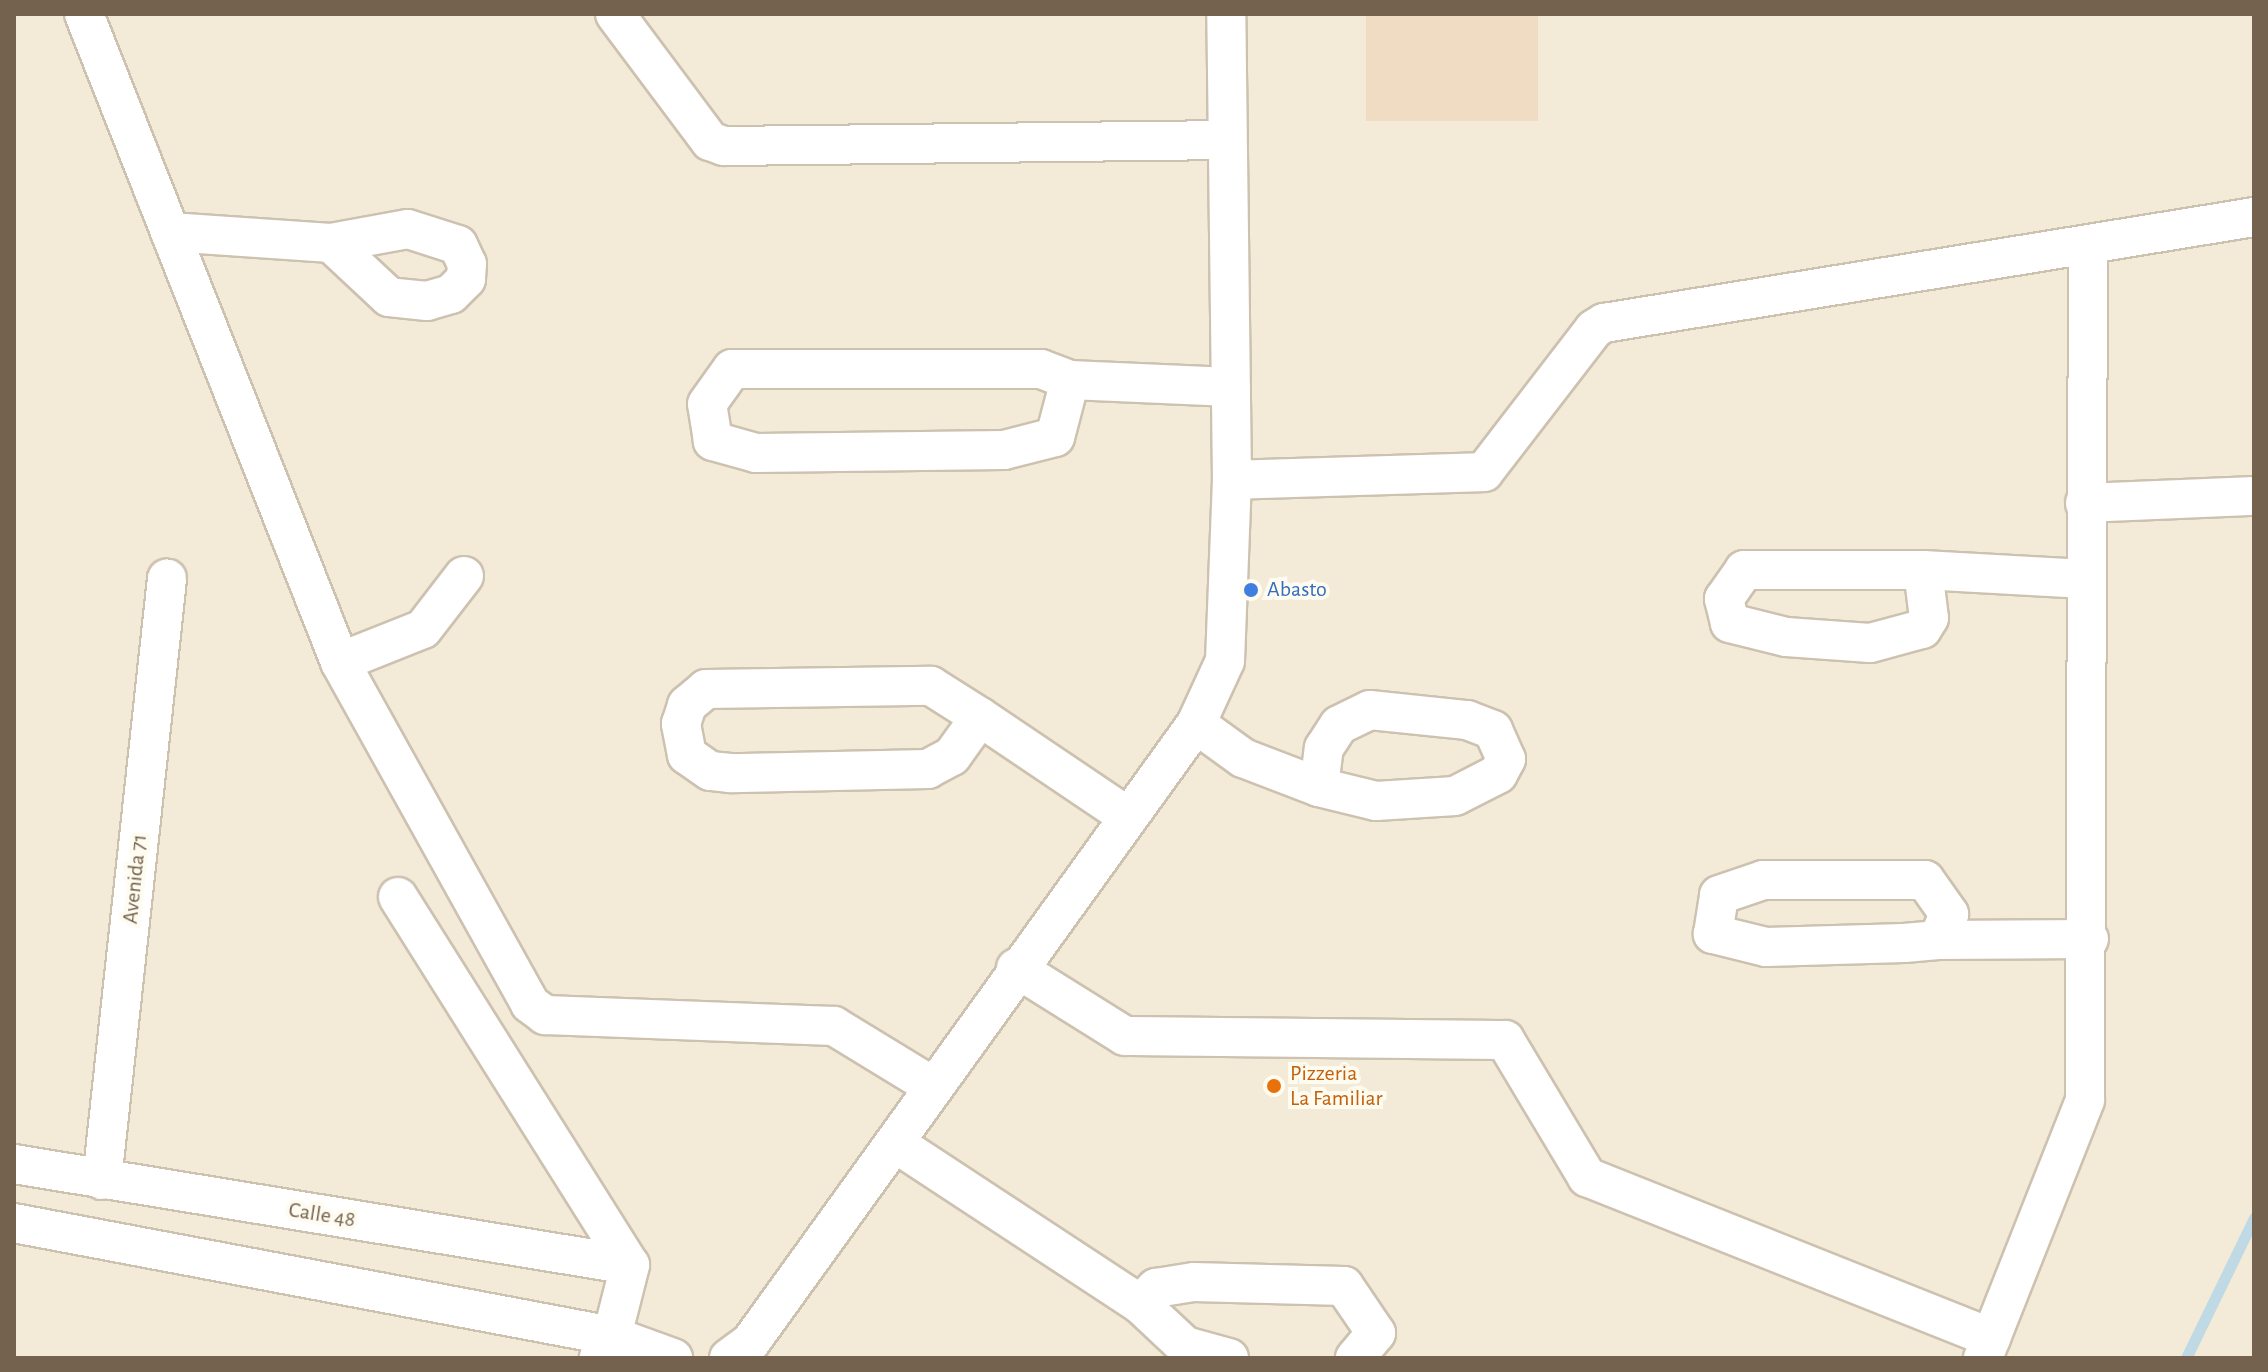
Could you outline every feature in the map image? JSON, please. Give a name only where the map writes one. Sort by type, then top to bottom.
[{"type":"street","points":[[84,14],[340,662],[536,1011],[834,1026],[934,1087]]},
{"type":"street","points":[[615,14],[710,141],[724,146],[1227,140]]},
{"type":"street","points":[[742,1355],[1016,968],[1196,724],[1225,661],[1232,480],[1226,14]]},
{"type":"street","points":[[1232,480],[1484,472],[1594,329],[1604,323],[2254,217]]},
{"type":"street","points":[[170,232],[331,243]]},
{"type":"street","points":[[1016,968],[1125,1036],[1505,1040],[1587,1177],[1987,1348],[2085,1100],[2089,939],[2085,579],[2088,245]]},
{"type":"street","points":[[1070,380],[1055,437],[1004,450],[756,453],[713,441],[707,404],[732,369],[1041,369],[1070,380],[1231,387]]},
{"type":"street","points":[[2085,503],[2254,496]]},
{"type":"street","points":[[1923,570],[1929,618],[1922,629],[1870,643],[1786,637],[1730,623],[1724,599],[1744,570],[1923,570],[2085,579]]},
{"type":"street","points":[[340,662],[423,629],[464,576]]},
{"type":"street","name":"Avenida 71","points":[[102,1180],[167,579]]},
{"type":"street","points":[[980,717],[952,756],[928,769],[913,770],[710,771],[687,755],[681,724],[687,705],[706,689],[931,686],[980,717],[1128,817]]},
{"type":"street","points":[[1196,724],[1243,758],[1319,787]]},
{"type":"street","points":[[1938,940],[1949,914],[1925,880],[1763,880],[1719,895],[1713,934],[1766,947],[1938,940],[2089,939]]},
{"type":"street","points":[[398,897],[630,1265],[606,1347]]},
{"type":"street","points":[[895,1143],[1140,1304],[1185,1346],[1229,1358]]},
{"type":"street","name":"Calle 48","points":[[14,1164],[630,1265]]},
{"type":"street","points":[[14,1223],[606,1347],[673,1358]]},
{"type":"street","points":[[1140,1304],[1156,1288],[1194,1282],[1344,1286],[1376,1333],[1355,1358]]},
{"type":"shaded area","points":[[14,14],[2254,14],[2254,1358],[14,1358]]},
{"type":"building","points":[[1366,14],[1538,14],[1538,121],[1366,121]]},
{"type":"waterway","points":[[2186,1358],[2254,1218]]},
{"type":"place","name":"Abasto","points":[[1251,590]]},
{"type":"place","name":"Pizzeria La Familiar","points":[[1274,1086]]}]
